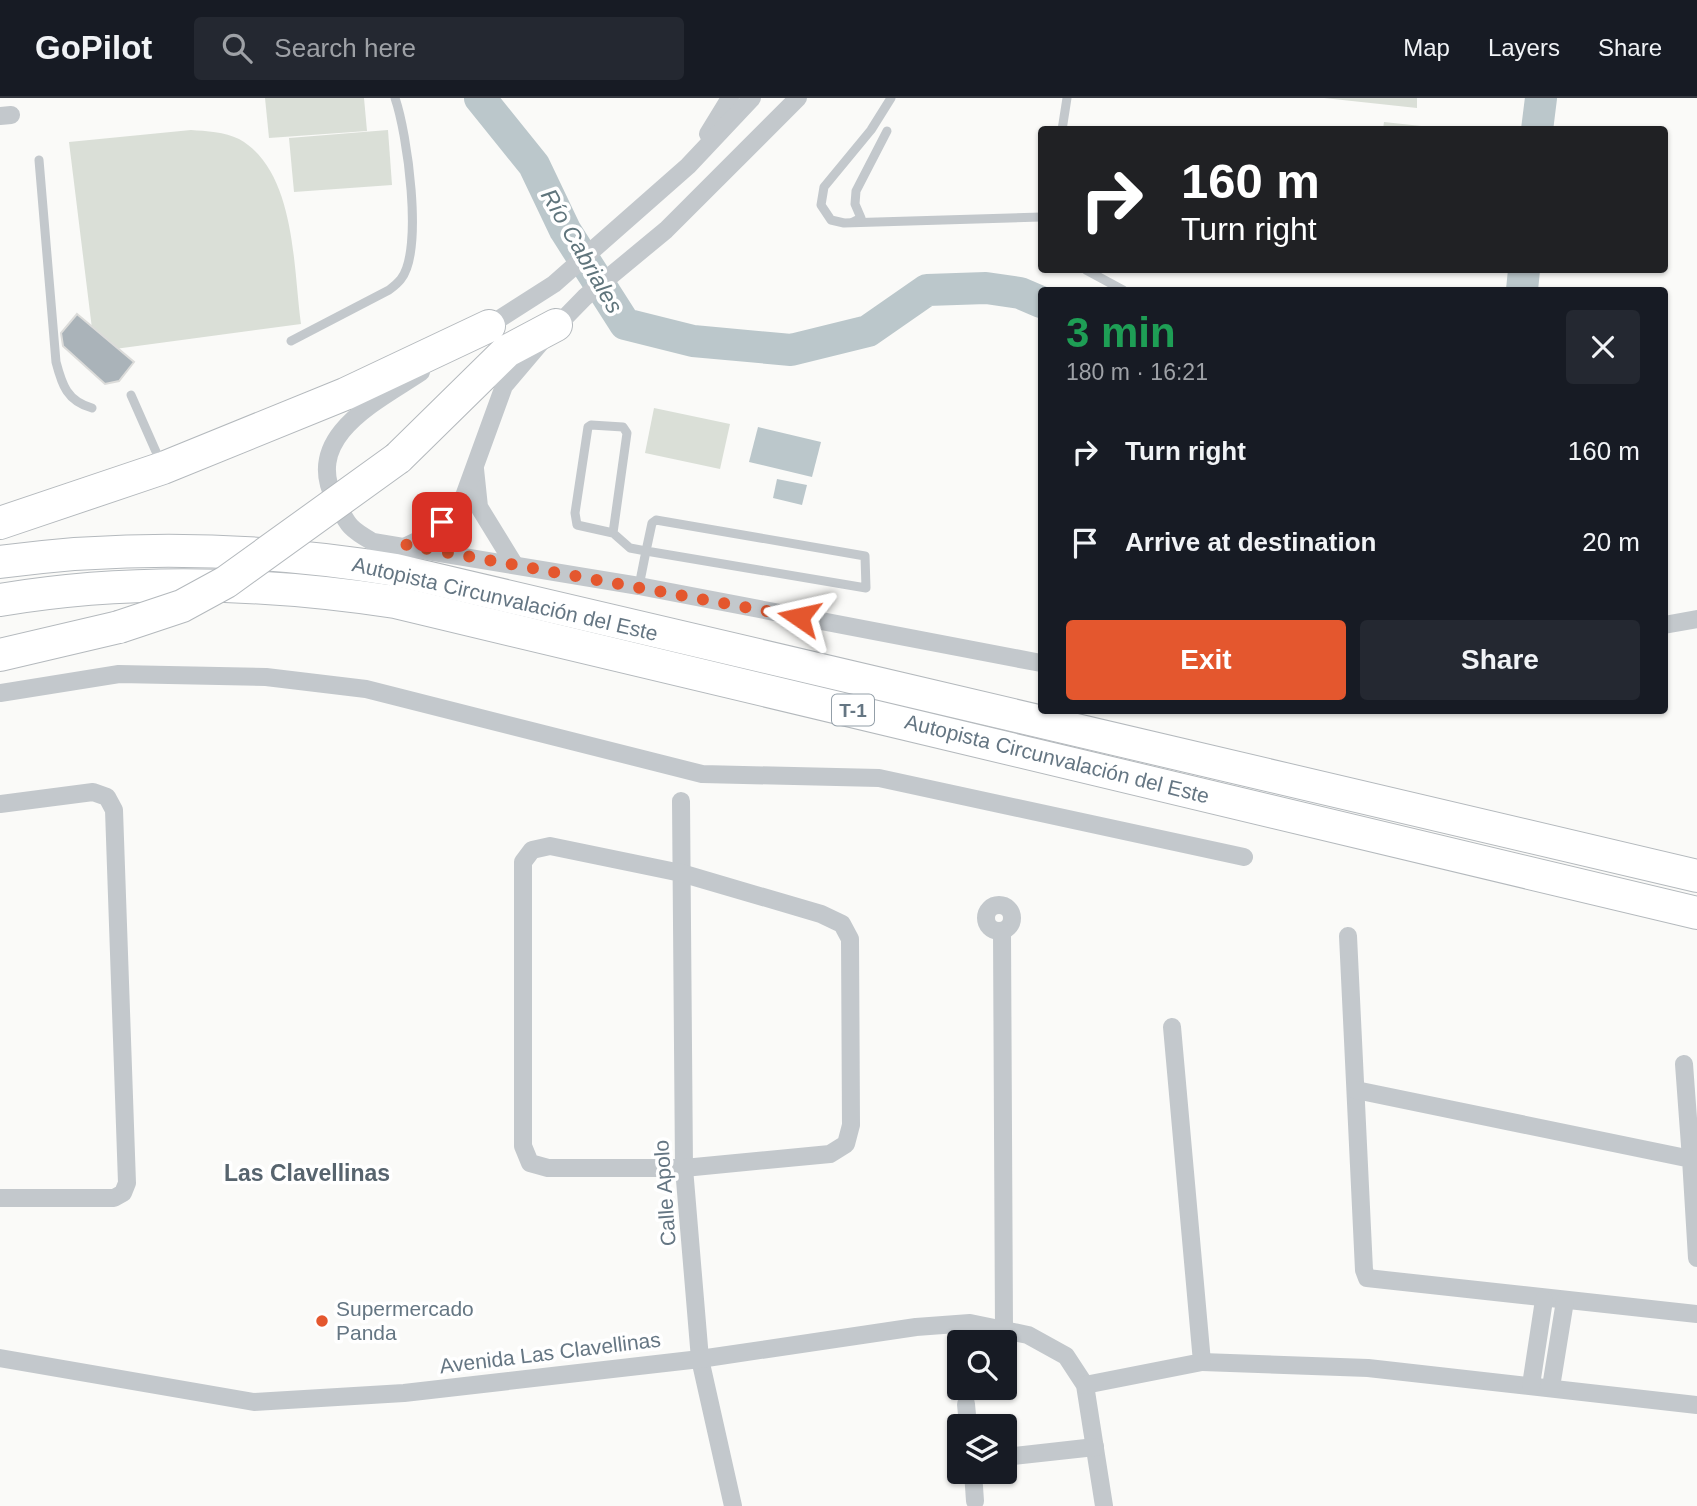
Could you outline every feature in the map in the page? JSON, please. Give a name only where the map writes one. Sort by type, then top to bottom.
[{"type":"highway","points":[[0,655],[119,627],[182,607],[226,583],[398,458],[507,351],[556,325]]},
{"type":"highway","points":[[0,523],[163,468],[345,394],[489,326]]},
{"type":"highway","name":"Autopista Circunvalación del Este","points":[[0,562],[117,551],[184,550],[289,555],[396,570],[1697,876]]},
{"type":"highway","name":"Autopista Circunvalación del Este","points":[[0,600],[77,589],[181,584],[289,588],[395,602],[447,612],[1697,913]]},
{"type":"street","points":[[688,166],[730,98]]},
{"type":"street","points":[[752,98],[688,166],[554,284],[361,413],[340,431],[328,456],[326,481],[350,529],[373,542],[406,545],[639,586],[1038,662]]},
{"type":"street","points":[[406,545],[433,533],[464,496],[504,386],[556,325],[585,297],[666,230],[798,98]]},
{"type":"street","points":[[475,463],[479,506],[514,564]]},
{"type":"street","points":[[1668,624],[1697,619]]},
{"type":"street","points":[[0,693],[119,674],[266,677],[366,689],[702,774],[879,778],[1244,857]]},
{"type":"street","points":[[0,804],[93,792],[107,797],[114,810],[127,1183],[123,1193],[114,1198],[0,1198]]},
{"type":"street","name":"Calle Apolo","points":[[681,801],[684,1168],[701,1359],[733,1506]]},
{"type":"street","points":[[550,846],[681,873],[821,914],[842,924],[850,939],[851,1125],[846,1144],[830,1154],[684,1168],[548,1168],[530,1163],[523,1146],[523,862],[531,850],[550,846]]},
{"type":"street","points":[[1002,932],[1004,1330]]},
{"type":"street","points":[[1348,936],[1364,1270],[1367,1278],[1544,1300],[1697,1314]]},
{"type":"street","points":[[1172,1027],[1202,1362]]},
{"type":"street","points":[[1684,1064],[1697,1258]]},
{"type":"street","points":[[1356,1090],[1691,1158]]},
{"type":"street","points":[[1531,1385],[1544,1300]]},
{"type":"street","points":[[1552,1387],[1565,1301]]},
{"type":"street","name":"Avenida Las Clavellinas","points":[[0,1358],[254,1402],[404,1393],[701,1359],[916,1327],[970,1323],[1004,1330]]},
{"type":"street","name":"Avenida Las Clavellinas","points":[[1017,1333],[1028,1335],[1066,1356],[1085,1385]]},
{"type":"street","points":[[1104,1506],[1085,1385],[1202,1362],[1368,1368],[1697,1405]]},
{"type":"street","points":[[966,1404],[967,1414]]},
{"type":"street","points":[[1017,1456],[1095,1447]]},
{"type":"street","points":[[974,1484],[975,1501]]},
{"type":"lane","points":[[291,341],[389,290],[403,278],[411,248],[413,222],[407,162],[395,98]]},
{"type":"lane","points":[[891,98],[871,130],[824,187],[821,205],[831,220],[844,223],[1038,217]]},
{"type":"lane","points":[[1063,126],[1067,98]]},
{"type":"lane","points":[[844,223],[861,218],[855,204],[856,191],[887,131]]},
{"type":"lane","points":[[39,160],[57,362],[66,393],[78,404],[92,408]]},
{"type":"lane","points":[[1092,273],[1117,287]]},
{"type":"lane","points":[[131,395],[163,468]]},
{"type":"lane","points":[[613,533],[577,525],[575,519],[588,427],[591,425],[623,427],[628,433],[613,533],[619,542],[630,548],[646,551],[866,588],[865,556],[661,520],[652,523],[646,551],[639,586]]},
{"type":"shaded area","points":[[265,98],[364,98],[367,131],[269,138]]},
{"type":"shaded area","points":[[1324,98],[1417,98],[1417,108]]},
{"type":"shaded area","points":[[1384,122],[1421,126],[1383,126]]},
{"type":"shaded area","points":[[191,130],[222,133],[239,139],[258,154],[272,173],[288,222],[301,324],[100,351],[94,345],[69,142]]},
{"type":"shaded area","points":[[388,130],[392,185],[294,192],[289,138]]},
{"type":"shaded area","points":[[654,408],[730,424],[720,469],[645,453]]},
{"type":"shaded area","points":[[758,427],[821,442],[812,477],[749,462]]},
{"type":"shaded area","points":[[777,479],[807,485],[802,505],[773,498]]},
{"type":"building","points":[[77,314],[134,362],[119,381],[105,384],[63,346],[61,333]]},
{"type":"waterway","name":"Río Cabriales","points":[[480,98],[534,165],[565,230],[625,324],[693,341],[791,350],[868,331],[927,290],[986,288],[1020,293],[1038,301]]},
{"type":"waterway","name":"Río Cabriales","points":[[1538,126],[1541,98]]},
{"type":"waterway","name":"Río Cabriales","points":[[1522,287],[1524,273]]},
{"type":"place","name":"Supermercado Panda","points":[[322,1321]]},
{"type":"district","name":"Las Clavellinas","points":[[307,1173]]},
{"type":"route","points":[[442,522],[433,533],[406,545],[799,617]]}]
